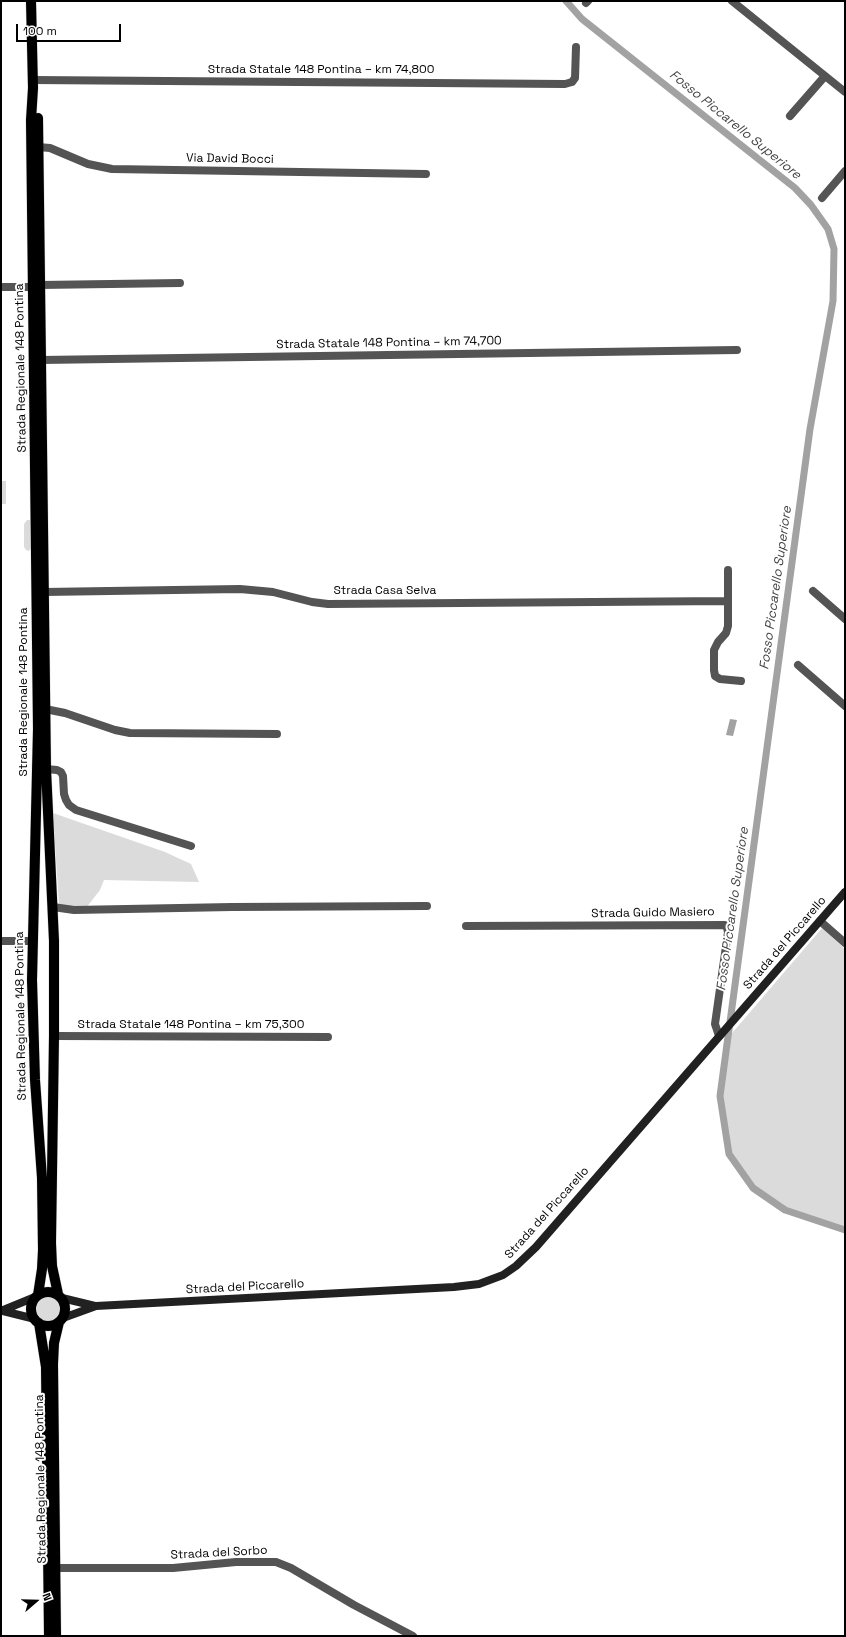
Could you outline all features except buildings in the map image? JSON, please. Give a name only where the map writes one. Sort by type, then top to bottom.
[{"type":"main road","name":"Strada Regionale 148 Pontina","points":[[31,1],[33,84],[31,120],[41,360],[46,769],[53,907],[54,1036],[51,1244],[52,1266],[60,1296],[65,1308],[54,1342],[53,1369],[56,1636]]},
{"type":"main road","name":"Strada Regionale 148 Pontina","points":[[33,84],[37,112],[38,147],[38,729],[32,941],[33,1040],[42,1178],[43,1242],[42,1269],[36,1296],[31,1309],[37,1321],[46,1367],[49,1636]]},
{"type":"main road","points":[[36,1296],[48,1291],[60,1296]]},
{"type":"main road","points":[[37,1321],[49,1326],[61,1320]]},
{"type":"street","points":[[732,1],[845,92]]},
{"type":"street","name":"Strada Statale 148 Pontina – km 74,800","points":[[33,84],[565,84],[572,82],[575,78],[576,47]]},
{"type":"street","points":[[790,116],[825,76]]},
{"type":"street","name":"Via David Bocci","points":[[38,147],[50,148],[88,164],[112,169],[426,174]]},
{"type":"street","points":[[822,198],[845,171]]},
{"type":"street","points":[[1,287],[180,283]]},
{"type":"street","name":"Strada Statale 148 Pontina – km 74,700","points":[[41,360],[737,350]]},
{"type":"street","points":[[728,570],[728,626],[726,632],[714,650],[714,672],[716,677],[722,680],[741,681]]},
{"type":"street","name":"Strada Casa Selva","points":[[44,592],[240,589],[273,592],[312,602],[328,604],[728,601]]},
{"type":"street","points":[[813,591],[845,619]]},
{"type":"street","points":[[798,665],[845,706]]},
{"type":"street","points":[[45,709],[65,713],[115,730],[130,733],[277,734]]},
{"type":"street","points":[[46,769],[61,772],[63,776],[66,800],[71,807],[76,810],[186,843],[191,846]]},
{"type":"street","name":"Strada del Piccarello","points":[[60,1296],[96,1306],[448,1288],[476,1285],[496,1279],[510,1271],[529,1254],[845,892]]},
{"type":"street","points":[[53,907],[77,910],[232,907],[426,906]]},
{"type":"street","points":[[820,921],[845,943]]},
{"type":"street","name":"Strada Guido Masiero","points":[[466,926],[725,925],[728,932],[715,1021],[719,1036]]},
{"type":"street","points":[[1,941],[32,941]]},
{"type":"street","name":"Strada Statale 148 Pontina – km 75,300","points":[[54,1036],[328,1036]]},
{"type":"street","points":[[2,1311],[36,1296]]},
{"type":"street","name":"Strada del Piccarello","points":[[61,1320],[96,1306]]},
{"type":"street","points":[[2,1311],[37,1321]]},
{"type":"street","name":"Strada del Sorbo","points":[[56,1568],[177,1568],[231,1562],[276,1562],[291,1568],[354,1605],[413,1636]]},
{"type":"shaded area","points":[[1,481],[6,481],[6,504],[1,504]]},
{"type":"shaded area","points":[[27,520],[30,520],[31,548],[29,551],[24,547],[24,524]]},
{"type":"shaded area","points":[[730,719],[737,720],[733,736],[726,735]]},
{"type":"shaded area","points":[[53,813],[165,852],[191,864],[199,882],[104,880],[100,890],[86,908],[59,905]]},
{"type":"shaded area","points":[[822,928],[845,949],[845,1230],[785,1210],[753,1188],[729,1154],[720,1096],[727,1039]]},
{"type":"shaded area","points":[[48,1295],[58,1299],[62,1309],[58,1319],[48,1323],[38,1319],[34,1309],[38,1299]]},
{"type":"waterway","name":"Fosso Piccarello Superiore","points":[[566,1],[582,19],[795,188],[811,205],[828,229],[834,249],[833,301],[810,429],[720,1096],[729,1154],[753,1188],[785,1210],[845,1230]]}]
